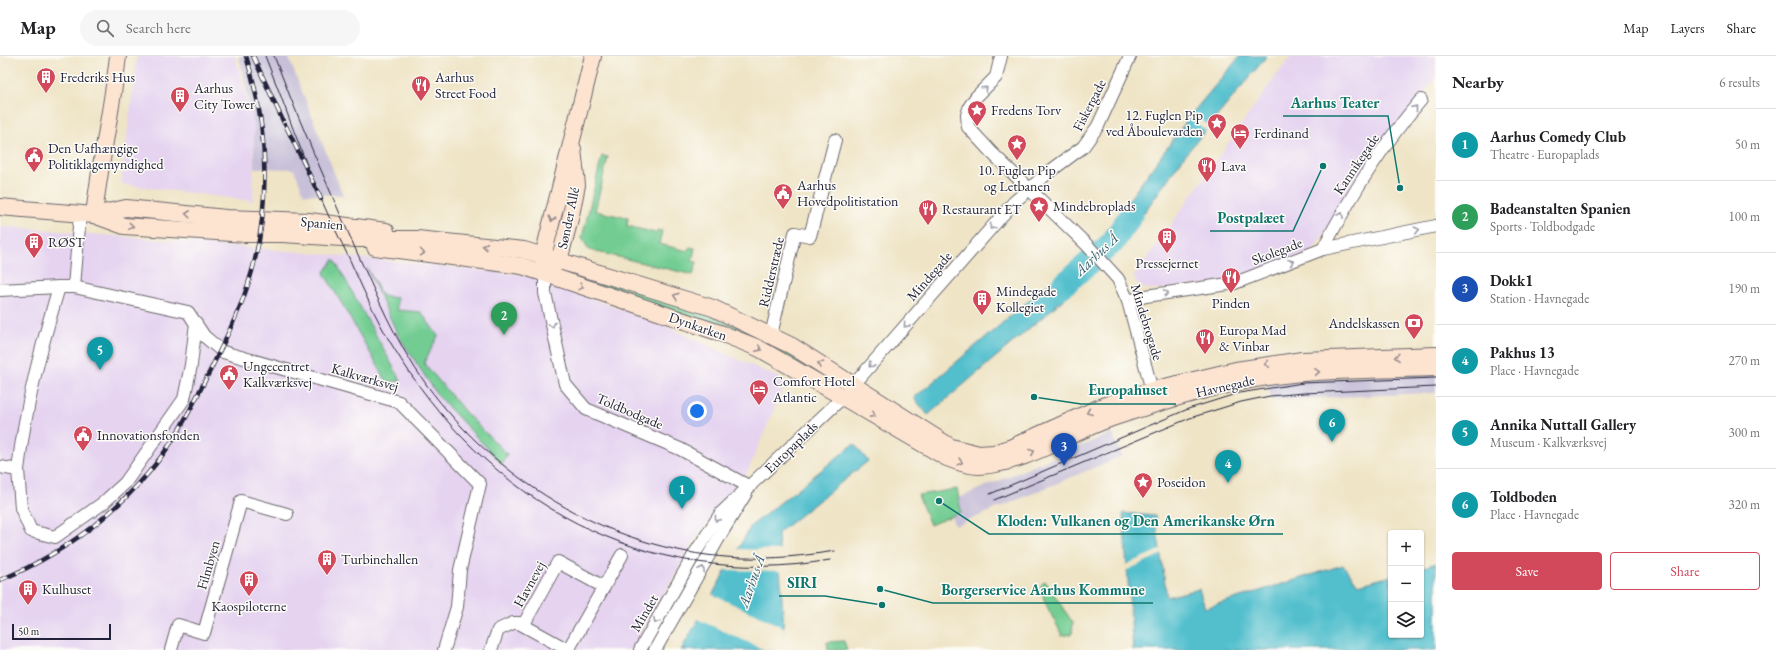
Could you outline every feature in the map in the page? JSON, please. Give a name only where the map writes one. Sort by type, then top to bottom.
[{"type":"street","points":[[74,287],[87,215],[99,175],[113,104],[118,56]]},
{"type":"street","name":"Sønder Allé","points":[[545,273],[543,256],[593,56]]},
{"type":"street","points":[[1001,56],[996,77],[970,106],[967,115],[968,127],[1028,189]]},
{"type":"street","name":"Fiskergade","points":[[1028,189],[1083,148],[1091,138],[1130,56]]},
{"type":"street","name":"Kannikegade","points":[[1323,250],[1342,212],[1400,125],[1421,100]]},
{"type":"street","name":"Sønder Allé","points":[[545,273],[559,261],[577,186],[572,140]]},
{"type":"street","name":"Ridderstræde","points":[[772,335],[795,233],[810,236],[835,140]]},
{"type":"street","name":"Mindebrogade","points":[[1028,189],[1089,247],[1118,279],[1128,301],[1154,397]]},
{"type":"street","name":"Mindegade","points":[[842,398],[1014,202],[1028,189]]},
{"type":"street","name":"Spanien","points":[[0,207],[87,215],[124,226],[357,239],[417,239],[524,250],[543,256]]},
{"type":"street","name":"Spanien","points":[[87,215],[126,208],[226,218],[341,224],[377,229],[417,239]]},
{"type":"street","name":"Spanien","points":[[226,218],[282,234]]},
{"type":"street","name":"Skolegade","points":[[1128,301],[1146,296],[1234,283],[1323,250],[1436,226]]},
{"type":"street","name":"Spanien","points":[[357,239],[383,248],[522,266],[545,273]]},
{"type":"street","name":"Dynkarken","points":[[543,256],[708,305],[772,335]]},
{"type":"street","name":"Dynkarken","points":[[545,273],[743,342],[774,357],[842,398]]},
{"type":"street","name":"Toldbodgade","points":[[545,273],[545,293],[565,384],[586,408],[680,449],[750,487]]},
{"type":"street","points":[[59,287],[31,388],[23,428],[18,470],[21,508],[31,531],[54,537],[103,503],[126,483],[184,399],[191,365],[196,323]]},
{"type":"street","name":"Kalkværksvej","points":[[0,290],[74,287],[188,312],[204,336],[223,352],[399,402],[480,484],[460,570],[457,607],[444,650]]},
{"type":"street","points":[[772,335],[853,384],[918,434]]},
{"type":"street","name":"Havnegade","points":[[1154,397],[1236,370],[1302,360],[1436,355]]},
{"type":"street","name":"Havnegade","points":[[918,434],[966,452],[979,454],[994,453],[1012,447],[1105,405],[1267,377],[1303,373],[1436,368]]},
{"type":"street","points":[[842,398],[918,434]]},
{"type":"street","name":"Europaplads","points":[[674,592],[717,519],[842,398]]},
{"type":"street","points":[[0,467],[18,470]]},
{"type":"street","name":"Europaplads","points":[[686,598],[721,534],[750,487]]},
{"type":"street","name":"Filmbyen","points":[[171,650],[178,626],[204,633],[241,501],[287,514]]},
{"type":"street","name":"Havnevej","points":[[491,650],[498,630],[513,623],[524,624],[568,650],[622,555]]},
{"type":"street","name":"Havnevej","points":[[524,624],[558,562],[604,587]]},
{"type":"street","name":"Mindet","points":[[640,650],[674,592]]},
{"type":"street","name":"Mindet","points":[[655,650],[686,598]]},
{"type":"shaded area","points":[[137,56],[235,56],[254,124],[253,201],[121,184]]},
{"type":"shaded area","points":[[239,56],[288,56],[343,195],[304,194],[294,169],[254,168],[254,125]]},
{"type":"shaded area","points":[[1292,56],[1436,56],[1436,76],[1311,252],[1237,281],[1154,290],[1141,287],[1133,278],[1276,76]]},
{"type":"shaded area","points":[[0,226],[322,254],[527,275],[665,326],[786,381],[746,475],[694,541],[632,650],[0,650]]},
{"type":"shaded area","points":[[1436,373],[1436,393],[1271,400],[1267,382]]},
{"type":"shaded area","points":[[1112,433],[1122,456],[955,526],[946,503]]},
{"type":"green space","points":[[602,156],[608,157],[595,211],[628,218],[627,226],[656,233],[657,230],[662,231],[659,244],[688,251],[690,247],[695,248],[692,261],[697,262],[693,275],[589,250],[582,238]]},
{"type":"green space","points":[[334,259],[401,381],[387,382],[324,273]]},
{"type":"green space","points":[[367,268],[382,296],[397,298],[397,310],[421,312],[438,336],[424,363],[466,413],[507,454],[502,464],[438,396],[398,335]]},
{"type":"green space","points":[[572,272],[685,305],[760,335],[814,368],[812,371],[572,276]]},
{"type":"green space","points":[[957,489],[961,512],[930,525],[918,495]]},
{"type":"green space","points":[[1045,581],[1073,623],[1072,634],[1062,636],[1046,605],[1041,585]]},
{"type":"green space","points":[[844,641],[847,650],[828,650],[827,642]]},
{"type":"water","points":[[1240,56],[1267,56],[1186,154],[1118,249],[1104,234],[1193,112]]},
{"type":"water","points":[[1079,258],[1093,274],[928,415],[914,398]]},
{"type":"water","points":[[854,444],[868,461],[778,533],[784,631],[777,650],[681,650],[751,526]]},
{"type":"water","points":[[1123,513],[1155,516],[1167,597],[1199,589],[1205,608],[1343,565],[1358,585],[1388,577],[1388,638],[1424,638],[1424,567],[1436,563],[1436,650],[1133,650]]},
{"type":"pier","points":[[1191,113],[1210,126],[1207,131],[1188,117]]},
{"type":"pier","points":[[736,549],[780,550],[782,571],[724,570]]},
{"type":"pier","points":[[1162,549],[1162,554],[1125,571],[1125,565]]},
{"type":"pier","points":[[711,594],[785,628],[779,650],[765,650],[697,619]]},
{"type":"waterway","name":"Aarhus Å","points":[[1061,287],[1113,242],[1131,215]]},
{"type":"tram line","points":[[265,56],[314,183],[380,324],[392,345],[430,401],[474,449],[523,490],[577,523],[635,547],[697,562],[762,566],[830,560]]},
{"type":"tram line","points":[[274,56],[334,200],[387,318],[405,352],[426,384],[456,420],[489,453],[526,482],[565,507],[607,528],[651,543],[697,554],[743,558],[789,557],[835,551]]},
{"type":"tram line","points":[[990,494],[1188,409],[1239,393],[1303,383],[1436,378]]},
{"type":"tram line","points":[[994,500],[1190,418],[1241,402],[1270,396],[1304,393],[1436,387]]},
{"type":"railway","points":[[0,580],[53,554],[78,537],[102,519],[144,478],[163,454],[179,430],[237,315],[253,267],[260,237],[263,207],[263,145],[260,115],[246,56]]},
{"type":"railway","points":[[253,56],[284,123]]},
{"type":"railway","points":[[286,126],[321,199]]},
{"type":"place","name":"Frederiks Hus","points":[[46,94]]},
{"type":"place","name":"Aarhus Street Food","points":[[421,102]]},
{"type":"place","name":"Aarhus City Tower","points":[[180,113]]},
{"type":"place","name":"Fredens Torv","points":[[977,127]]},
{"type":"place","name":"12. Fuglen Pip ved Åboulevarden","points":[[1217,140]]},
{"type":"place","name":"Ferdinand","points":[[1240,150]]},
{"type":"place","name":"10. Fuglen Pip og Letbanen","points":[[1017,161]]},
{"type":"place","name":"Postpalæet","points":[[1323,166]]},
{"type":"place","name":"Den Uafhængige Politiklagemyndighed","points":[[34,173]]},
{"type":"place","name":"Lava","points":[[1207,183]]},
{"type":"place","name":"Aarhus Teater","points":[[1400,188]]},
{"type":"place","name":"Aarhus Hovedpolitistation","points":[[783,210]]},
{"type":"place","name":"Mindebroplads","points":[[1039,223]]},
{"type":"place","name":"Restaurant ET","points":[[928,226]]},
{"type":"place","name":"Pressejernet","points":[[1167,254]]},
{"type":"place","name":"RØST","points":[[34,259]]},
{"type":"place","name":"Pinden","points":[[1231,294]]},
{"type":"place","name":"Mindegade Kollegiet","points":[[982,316]]},
{"type":"place","name":"Badeanstalten Spanien","points":[[504,335]]},
{"type":"place","name":"Andelskassen","points":[[1414,340]]},
{"type":"place","name":"Europa Mad & Vinbar","points":[[1205,355]]},
{"type":"place","name":"Annika Nuttall Gallery","points":[[100,370]]},
{"type":"place","name":"Ungecentret Kalkværksvej","points":[[229,391]]},
{"type":"place","name":"Europahuset","points":[[1034,397]]},
{"type":"place","name":"Comfort Hotel Atlantic","points":[[759,406]]},
{"type":"place","name":"Toldboden","points":[[1332,442]]},
{"type":"place","name":"Innovationsfonden","points":[[83,452]]},
{"type":"place","name":"Dokk1","points":[[1064,466]]},
{"type":"place","name":"Pakhus 13","points":[[1228,483]]},
{"type":"place","name":"Poseidon","points":[[1143,499]]},
{"type":"place","name":"Kloden: Vulkanen og Den Amerikanske Ørn","points":[[939,501]]},
{"type":"place","name":"Aarhus Comedy Club","points":[[682,509]]},
{"type":"place","name":"Turbinehallen","points":[[327,576]]},
{"type":"place","name":"Borgerservice Aarhus Kommune","points":[[880,589]]},
{"type":"place","name":"Kaospiloterne","points":[[249,597]]},
{"type":"place","name":"SIRI","points":[[882,605]]},
{"type":"place","name":"Kulhuset","points":[[28,606]]}]
